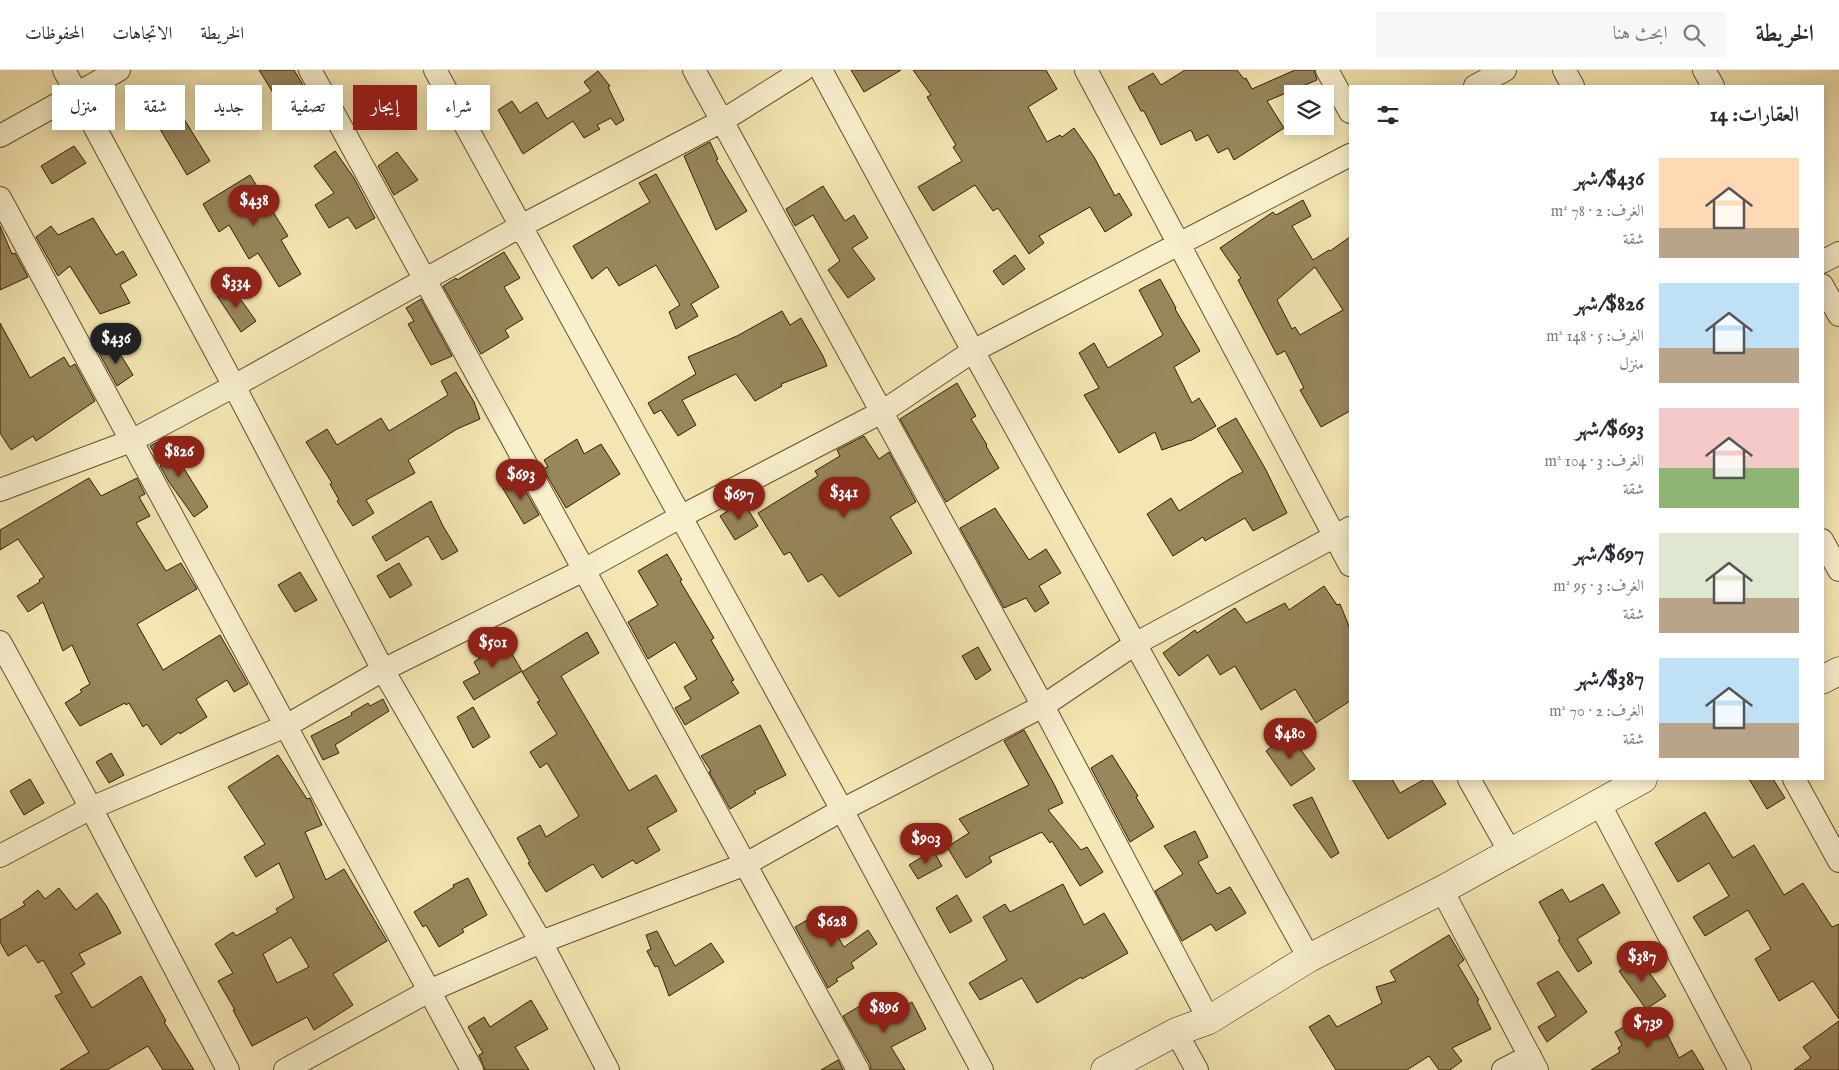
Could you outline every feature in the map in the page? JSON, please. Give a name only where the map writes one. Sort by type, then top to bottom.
[{"type":"street","points":[[64,70],[72,85]]},
{"type":"street","points":[[92,85],[119,70]]},
{"type":"street","points":[[310,70],[858,1070]]},
{"type":"street","points":[[435,70],[842,810],[982,1070]]},
{"type":"street","points":[[694,70],[1043,706],[1209,1020]]},
{"type":"street","points":[[0,490],[131,441],[234,386],[521,226],[722,121],[803,70]]},
{"type":"street","points":[[822,70],[973,351],[1308,958]]},
{"type":"street","points":[[1086,70],[1178,245],[1342,532],[1349,561]]},
{"type":"street","points":[[1327,70],[1349,110]]},
{"type":"street","points":[[1477,85],[1505,70]]},
{"type":"street","points":[[1564,70],[1572,85]]},
{"type":"street","points":[[1704,70],[1712,85]]},
{"type":"street","points":[[0,136],[52,107]]},
{"type":"street","points":[[95,130],[234,386],[383,670],[541,942],[608,1070]]},
{"type":"street","points":[[0,856],[91,808],[286,726],[383,670],[584,570],[680,517],[882,412],[973,351],[1349,155]]},
{"type":"street","points":[[0,198],[472,1070]]},
{"type":"street","points":[[1824,261],[1839,253]]},
{"type":"street","points":[[1824,289],[1839,315]]},
{"type":"street","points":[[285,1070],[429,991],[541,942],[746,864],[842,810],[1043,706],[1135,644],[1342,532]]},
{"type":"street","points":[[1824,544],[1839,570]]},
{"type":"street","points":[[0,642],[91,808],[228,1070]]},
{"type":"street","points":[[1824,679],[1839,671]]},
{"type":"street","points":[[1470,780],[1510,852]]},
{"type":"street","points":[[1105,1070],[1176,1032],[1209,1020],[1308,958],[1442,890],[1641,780]]},
{"type":"street","points":[[1795,780],[1839,861]]},
{"type":"street","points":[[1599,803],[1740,1070]]},
{"type":"street","points":[[1442,890],[1533,1063],[1503,1070]]},
{"type":"street","points":[[1176,1032],[1197,1070]]},
{"type":"building","points":[[259,70],[294,70],[303,85],[272,85],[272,91]]},
{"type":"building","points":[[851,70],[901,70],[864,92]]},
{"type":"building","points":[[913,70],[1046,70],[1057,89],[1028,107],[1047,142],[1060,135],[1062,137],[1074,128],[1094,157],[1115,196],[1119,193],[1132,215],[1105,232],[1090,207],[1039,236],[1044,243],[1029,254],[998,208],[993,211],[975,185],[933,211],[918,187],[962,161],[953,147],[956,145],[927,97],[931,95]]},
{"type":"building","points":[[1185,70],[1237,70],[1244,79],[1246,78],[1252,89],[1295,70],[1314,70],[1317,80],[1305,85],[1284,85],[1284,94],[1267,101],[1284,128],[1234,160],[1228,148],[1218,153],[1208,135],[1196,141],[1191,130],[1161,145],[1144,111],[1141,111],[1128,87],[1153,73],[1161,85]]},
{"type":"building","points":[[598,71],[610,86],[608,87],[624,120],[616,125],[611,118],[597,125],[600,129],[584,138],[573,121],[523,154],[498,110],[512,101],[520,113],[537,102],[547,119],[591,91],[584,82]]},
{"type":"building","points":[[185,121],[210,161],[187,175],[161,130],[185,130]]},
{"type":"building","points":[[710,142],[718,159],[716,160],[747,211],[716,230],[684,156]]},
{"type":"building","points":[[74,146],[86,163],[52,184],[41,166]]},
{"type":"building","points":[[335,151],[354,178],[375,218],[356,229],[348,217],[329,228],[315,205],[334,193],[314,166]]},
{"type":"building","points":[[397,152],[418,180],[394,195],[378,166]]},
{"type":"building","points":[[656,174],[719,287],[691,304],[698,316],[676,329],[669,312],[680,305],[656,265],[619,286],[607,267],[592,279],[573,246],[650,202],[639,183]]},
{"type":"building","points":[[250,175],[288,236],[281,240],[301,274],[279,287],[258,253],[249,259],[229,225],[219,232],[203,204]]},
{"type":"building","points":[[823,186],[845,221],[854,215],[868,238],[852,248],[875,279],[848,298],[828,270],[840,261],[813,215],[795,226],[786,209]]},
{"type":"building","points":[[1303,200],[1311,216],[1292,226],[1313,260],[1349,238],[1349,412],[1321,427],[1300,390],[1304,388],[1285,351],[1277,355],[1238,280],[1241,278],[1220,248],[1273,212],[1276,215]],"holes":[[[1315,267],[1343,310],[1300,335],[1295,327],[1292,329],[1277,300]]]},
{"type":"building","points":[[93,218],[116,255],[123,251],[137,275],[120,285],[130,303],[100,314],[70,266],[58,276],[36,237],[51,226],[58,235]]},
{"type":"building","points":[[0,226],[12,254],[15,253],[28,277],[0,290]]},
{"type":"building","points":[[504,252],[520,278],[504,287],[523,319],[505,330],[509,337],[481,354],[443,286],[456,278],[457,280]]},
{"type":"building","points":[[1015,255],[1025,269],[1003,285],[993,271]]},
{"type":"building","points":[[1160,279],[1200,351],[1174,367],[1192,403],[1199,398],[1216,426],[1190,441],[1162,450],[1155,432],[1119,453],[1084,395],[1099,388],[1079,353],[1094,343],[1108,368],[1163,335],[1139,290]]},
{"type":"building","points":[[231,286],[256,321],[241,332],[217,296]]},
{"type":"building","points":[[421,299],[452,356],[431,365],[408,324],[414,321],[406,308]]},
{"type":"building","points":[[782,311],[790,325],[801,318],[827,366],[781,384],[782,386],[755,401],[736,374],[682,400],[696,425],[678,436],[661,410],[654,414],[648,403],[696,374],[688,357],[737,336]]},
{"type":"building","points":[[0,323],[30,378],[64,357],[70,367],[75,364],[95,401],[36,441],[33,436],[11,450],[0,433]]},
{"type":"building","points":[[114,344],[133,375],[117,386],[99,353]]},
{"type":"building","points":[[456,372],[474,402],[480,419],[457,429],[408,460],[415,473],[366,500],[374,513],[353,526],[337,501],[339,500],[330,484],[332,483],[306,442],[327,429],[337,445],[381,418],[389,431],[448,395],[441,381]]},
{"type":"building","points":[[957,383],[976,416],[971,419],[999,468],[946,502],[900,419]]},
{"type":"building","points":[[1236,418],[1266,470],[1287,513],[1253,531],[1245,518],[1205,541],[1203,537],[1173,556],[1147,514],[1171,498],[1179,511],[1243,472],[1217,429]]},
{"type":"building","points":[[864,436],[879,459],[889,452],[916,502],[890,517],[912,553],[839,597],[822,574],[808,582],[790,552],[784,555],[758,513],[818,476],[815,471],[840,456],[837,450]]},
{"type":"building","points":[[165,438],[208,507],[194,517],[169,482],[160,466],[162,465],[150,446]]},
{"type":"building","points":[[577,439],[584,454],[601,444],[620,474],[566,508],[543,469],[548,467],[544,460]]},
{"type":"building","points":[[89,478],[101,496],[137,478],[145,494],[139,497],[150,516],[136,523],[166,571],[181,563],[197,589],[137,624],[163,670],[220,635],[248,684],[234,692],[227,680],[196,699],[207,717],[180,734],[179,732],[161,745],[147,724],[143,727],[129,703],[126,705],[125,703],[80,726],[65,703],[82,692],[80,690],[90,684],[72,645],[63,651],[43,602],[28,612],[17,596],[40,582],[39,580],[44,577],[18,539],[0,550],[0,530]]},
{"type":"building","points":[[519,479],[539,515],[524,524],[502,487]]},
{"type":"building","points":[[431,501],[458,551],[442,560],[428,536],[386,561],[372,537]]},
{"type":"building","points":[[743,501],[758,526],[735,540],[720,516]]},
{"type":"building","points":[[995,508],[1029,560],[1046,549],[1061,573],[1039,586],[1049,603],[1035,612],[1026,598],[1004,608],[960,528]]},
{"type":"building","points":[[667,554],[682,580],[680,581],[714,638],[711,640],[734,680],[731,681],[739,693],[685,725],[675,708],[691,699],[684,687],[697,679],[675,642],[648,659],[628,622],[658,605],[638,571]]},
{"type":"building","points":[[399,563],[412,585],[390,598],[377,576]]},
{"type":"building","points":[[300,572],[317,600],[295,612],[278,585]]},
{"type":"building","points":[[1324,586],[1337,605],[1340,604],[1349,626],[1349,702],[1316,723],[1295,689],[1261,710],[1235,666],[1220,675],[1208,655],[1179,676],[1163,653],[1195,630],[1197,633],[1235,608],[1246,623],[1285,603],[1289,610]]},
{"type":"building","points":[[587,632],[599,653],[561,676],[629,791],[656,775],[677,811],[647,828],[660,850],[636,864],[633,860],[602,878],[593,864],[546,892],[528,863],[530,862],[517,838],[540,825],[546,837],[579,816],[547,763],[540,768],[530,752],[557,734],[537,702],[540,701],[522,672]]},
{"type":"building","points":[[501,635],[522,671],[474,700],[463,682],[480,673],[474,662],[491,651],[486,643]]},
{"type":"building","points":[[978,647],[991,670],[976,680],[962,656]]},
{"type":"building","points":[[383,699],[389,711],[335,745],[339,753],[323,760],[311,736],[352,715],[351,713],[368,703],[370,706]]},
{"type":"building","points":[[473,707],[490,737],[473,748],[457,717]]},
{"type":"building","points":[[760,725],[786,775],[754,791],[756,793],[730,809],[709,772],[711,771],[701,756]]},
{"type":"building","points":[[1024,730],[1063,803],[1048,810],[1081,850],[1087,847],[1103,872],[1080,886],[1052,841],[1050,843],[1042,832],[989,857],[992,862],[966,878],[947,847],[969,833],[959,819],[1029,785],[1004,741]]},
{"type":"building","points":[[1289,734],[1315,769],[1291,786],[1266,751]]},
{"type":"building","points":[[111,753],[124,775],[109,783],[96,762]]},
{"type":"building","points":[[278,755],[307,799],[310,798],[322,825],[305,832],[326,880],[344,869],[387,941],[333,974],[353,1005],[314,1030],[307,1017],[252,1046],[233,1010],[235,1010],[218,981],[233,973],[215,944],[233,932],[236,936],[278,912],[276,909],[294,898],[279,863],[256,877],[244,857],[265,844],[228,787]],"holes":[[[291,937],[309,967],[277,983],[263,954]]]},
{"type":"building","points":[[1112,755],[1138,796],[1136,797],[1154,827],[1130,842],[1091,768]]},
{"type":"building","points":[[30,779],[44,803],[24,815],[10,791]]},
{"type":"building","points":[[1353,780],[1393,780],[1400,793],[1423,780],[1432,780],[1446,804],[1388,839]]},
{"type":"building","points":[[1750,780],[1774,780],[1785,798],[1767,809]]},
{"type":"building","points":[[1312,797],[1339,853],[1331,858],[1293,805]]},
{"type":"building","points":[[1705,812],[1733,858],[1754,845],[1784,895],[1803,883],[1832,927],[1839,924],[1839,1019],[1813,981],[1779,1001],[1755,959],[1771,949],[1748,910],[1705,936],[1693,917],[1729,896],[1709,863],[1678,882],[1655,843]]},
{"type":"building","points":[[1195,831],[1208,857],[1198,862],[1217,894],[1230,887],[1246,913],[1216,931],[1211,924],[1182,941],[1155,891],[1183,874],[1164,846]]},
{"type":"building","points":[[933,850],[942,866],[918,879],[909,865]]},
{"type":"building","points":[[468,878],[487,915],[462,929],[464,932],[439,947],[426,925],[423,927],[414,912],[454,887],[453,885]]},
{"type":"building","points":[[1063,884],[1084,925],[1104,913],[1128,953],[1082,979],[1081,977],[1037,1003],[1022,978],[980,1000],[969,983],[1007,960],[983,917],[1005,904],[1010,912]]},
{"type":"building","points":[[1603,884],[1620,913],[1577,939],[1592,963],[1578,972],[1558,940],[1560,939],[1539,902],[1562,889],[1570,902]]},
{"type":"building","points":[[59,888],[76,910],[97,893],[121,933],[79,954],[85,964],[71,973],[92,1008],[141,976],[166,1021],[164,1022],[194,1070],[163,1070],[148,1046],[107,1070],[60,1070],[89,1052],[55,996],[62,993],[43,960],[38,963],[26,945],[8,956],[0,942],[0,920],[25,905],[23,902],[38,890],[45,899]]},
{"type":"building","points":[[957,895],[972,921],[950,933],[936,908]]},
{"type":"building","points":[[823,911],[844,947],[868,930],[877,944],[851,963],[854,968],[836,979],[838,981],[828,988],[795,927]]},
{"type":"building","points":[[657,931],[675,966],[711,943],[724,962],[669,996],[658,966],[655,967],[647,951],[651,949],[646,935]]},
{"type":"building","points":[[1449,935],[1464,960],[1458,965],[1479,1000],[1477,1001],[1491,1029],[1452,1048],[1462,1061],[1450,1070],[1439,1070],[1429,1056],[1407,1070],[1336,1070],[1309,1027],[1329,1015],[1337,1027],[1382,1003],[1376,987],[1396,981],[1390,971]]},
{"type":"building","points":[[1638,957],[1666,996],[1646,1009],[1619,971]]},
{"type":"building","points":[[1558,971],[1587,1012],[1547,1042],[1538,1027],[1556,1016],[1537,983]]},
{"type":"building","points":[[531,1000],[548,1029],[515,1047],[529,1070],[485,1070],[479,1055],[483,1053],[468,1027],[484,1017],[490,1027]]},
{"type":"building","points":[[912,1002],[926,1029],[891,1047],[905,1070],[871,1070],[870,1064],[843,1016],[865,1003],[876,1021]]},
{"type":"building","points":[[1655,1009],[1679,1058],[1692,1050],[1704,1070],[1591,1070],[1620,1052],[1618,1048],[1622,1045],[1615,1032]]},
{"type":"building","points":[[1839,1021],[1839,1070],[1794,1070],[1811,1058],[1803,1047]]},
{"type":"building","points":[[838,1060],[843,1070],[821,1070]]}]
